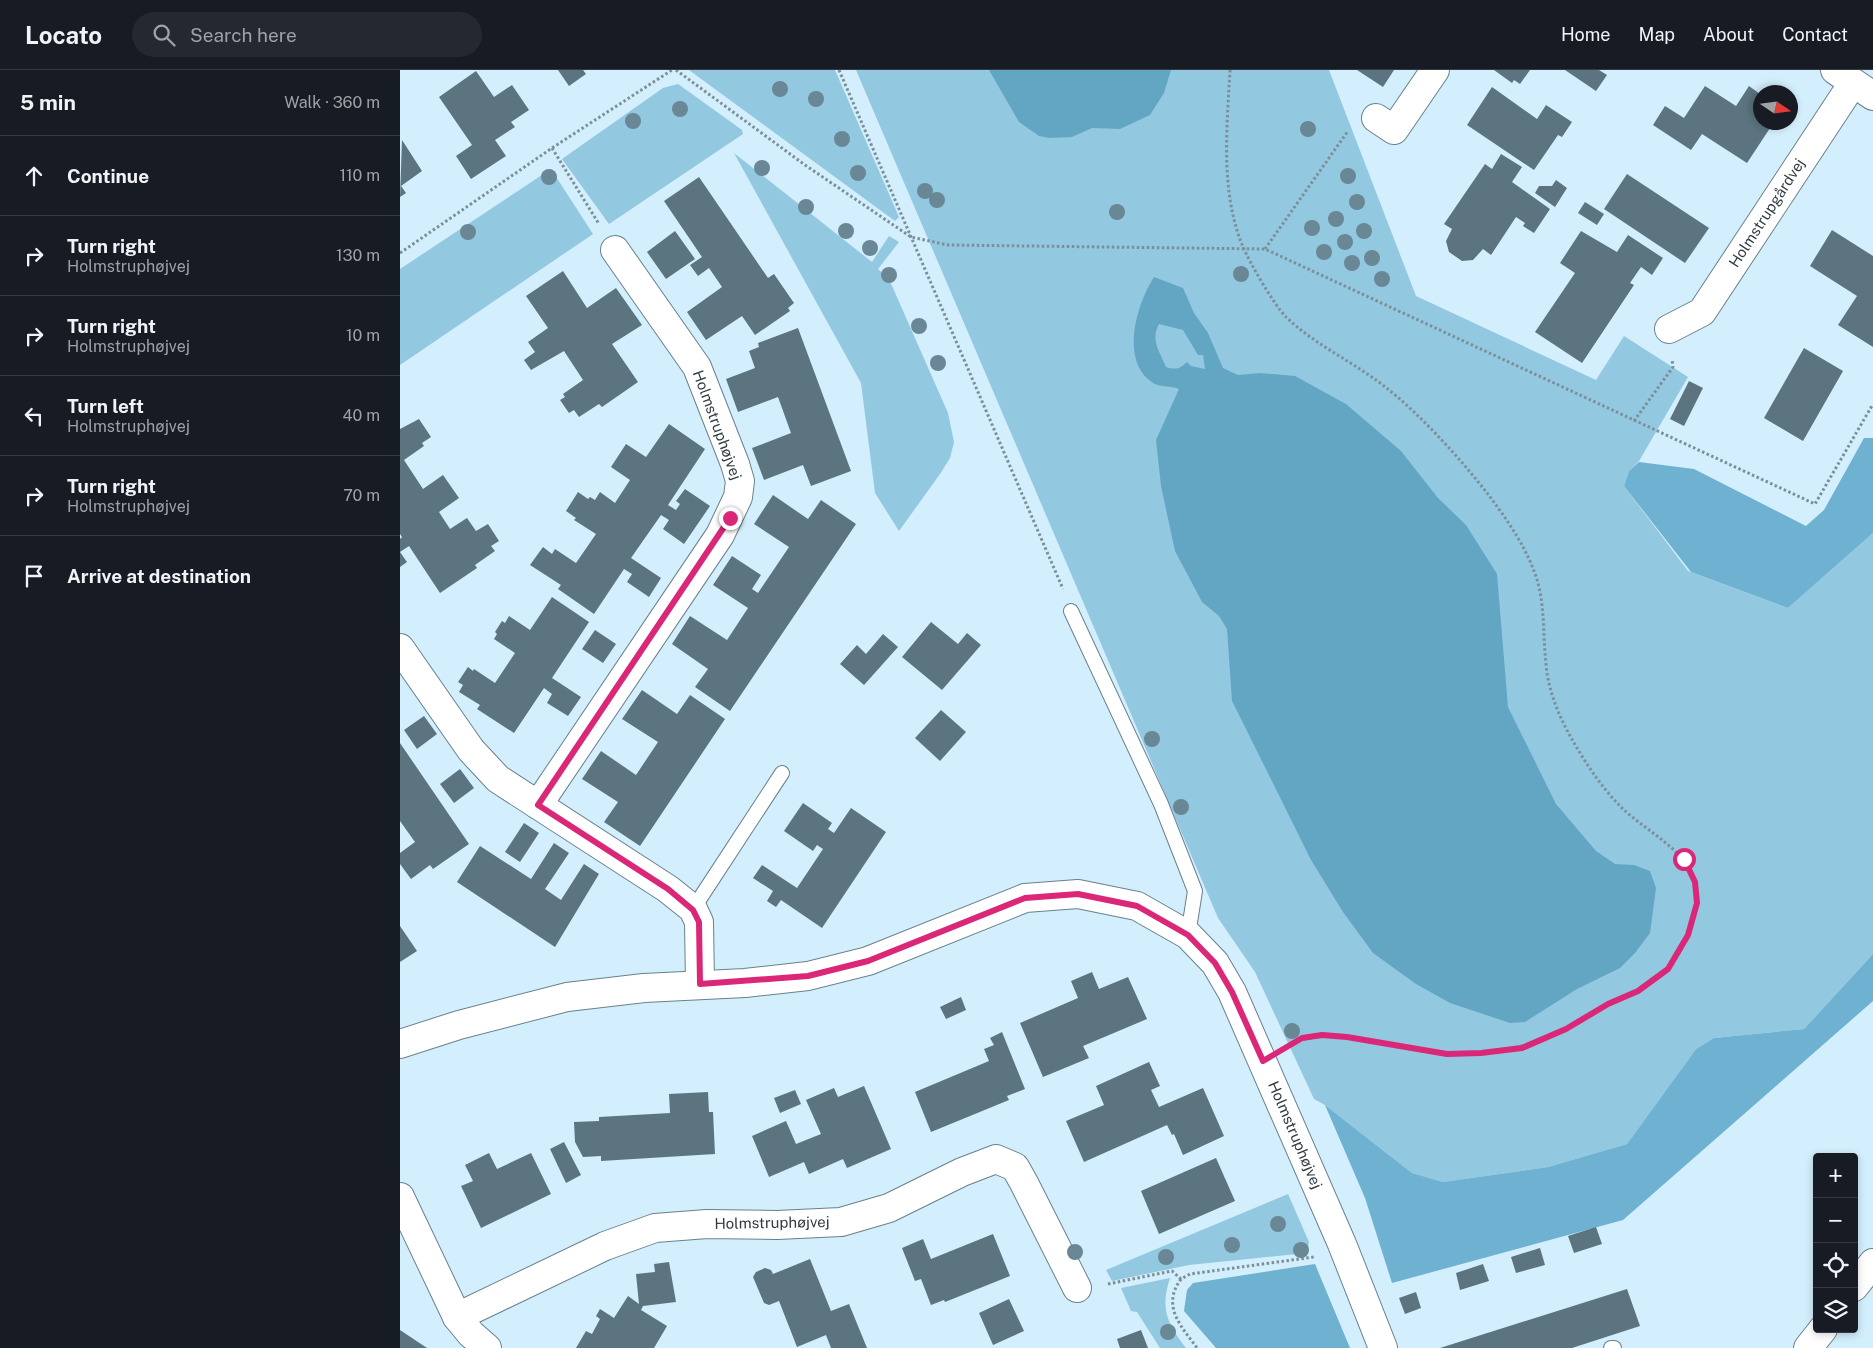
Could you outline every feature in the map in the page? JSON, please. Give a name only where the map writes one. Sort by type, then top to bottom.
[{"type":"street","points":[[1376,118],[1394,130],[1435,70]]},
{"type":"street","name":"Holmstrupgårdvej","points":[[1669,329],[1702,312],[1853,83]]},
{"type":"street","name":"Holmstruphøjvej","points":[[538,805],[720,535],[738,497],[740,481],[735,464],[697,367],[615,250]]},
{"type":"street","points":[[400,648],[470,750],[498,779],[668,889],[693,910],[699,922],[700,984]]},
{"type":"street","name":"Holmstruphøjvej","points":[[400,1044],[459,1025],[567,997],[644,988],[808,976],[859,963],[1025,898],[1078,894],[1137,906],[1188,935],[1215,963],[1232,992],[1342,1244],[1383,1348]]},
{"type":"street","name":"Holmstruphøjvej","points":[[457,1317],[605,1246],[655,1228],[707,1224],[777,1225],[841,1222],[889,1208],[962,1172],[996,1159],[1015,1167],[1077,1288]]},
{"type":"street","points":[[400,1197],[457,1317],[471,1334],[487,1348]]},
{"type":"street","points":[[1858,1282],[1873,1263]]},
{"type":"street","points":[[1808,1348],[1820,1333]]},
{"type":"lane","points":[[1071,611],[1161,804],[1195,891],[1188,935]]},
{"type":"lane","points":[[693,910],[782,773]]},
{"type":"path","points":[[400,253],[552,148],[672,70]]},
{"type":"path","points":[[676,70],[805,165],[910,237],[948,245],[1243,247],[1265,249],[1816,504],[1873,404]]},
{"type":"path","points":[[839,70],[1045,545],[1071,611]]},
{"type":"path","points":[[1230,70],[1226,140],[1231,203],[1243,247],[1283,314],[1308,335],[1384,386],[1425,423],[1487,492],[1529,556],[1538,584],[1543,610],[1546,668],[1555,705],[1572,740],[1620,806],[1684,859],[1695,882],[1697,903],[1688,935],[1668,969],[1638,991],[1608,1004],[1566,1029],[1522,1048],[1481,1053],[1447,1054],[1347,1037],[1322,1035],[1302,1038],[1263,1061]]},
{"type":"path","points":[[1265,249],[1353,124],[1376,118]]},
{"type":"path","points":[[552,148],[615,250]]},
{"type":"path","points":[[1634,421],[1673,367],[1669,329]]},
{"type":"path","points":[[1197,1348],[1179,1324],[1174,1313],[1172,1302],[1174,1288],[1181,1279],[1190,1274],[1308,1259],[1342,1244]]},
{"type":"path","points":[[1077,1288],[1114,1283],[1172,1271],[1181,1279]]},
{"type":"shaded area","points":[[689,70],[835,70],[899,217],[895,221]]},
{"type":"shaded area","points":[[856,70],[1329,70],[1416,296],[1596,380],[1624,336],[1688,377],[1639,461],[1629,471],[1624,486],[1688,571],[1788,608],[1873,533],[1873,954],[1804,1029],[1714,1038],[1696,1049],[1627,1144],[1548,1167],[1443,1182],[1412,1173],[1325,1105],[1314,1099],[1255,972],[1218,918]]},
{"type":"shaded area","points":[[989,70],[1171,70],[1164,93],[1150,115],[1120,129],[1092,128],[1072,137],[1049,138],[1039,136],[1019,122]]},
{"type":"shaded area","points":[[678,84],[742,130],[743,134],[609,224],[562,159],[663,88]]},
{"type":"shaded area","points":[[734,153],[872,262],[889,236],[899,242],[878,269],[889,279],[948,413],[954,442],[950,458],[899,531],[875,493],[861,383]]},
{"type":"shaded area","points":[[551,169],[593,234],[400,365],[400,269]]},
{"type":"shaded area","points":[[1154,277],[1183,288],[1194,313],[1208,333],[1223,368],[1238,375],[1260,373],[1295,376],[1346,404],[1401,451],[1438,498],[1466,525],[1497,574],[1508,707],[1556,804],[1596,851],[1615,864],[1634,865],[1650,871],[1656,888],[1650,933],[1635,953],[1620,968],[1577,989],[1525,1022],[1510,1023],[1450,1003],[1416,984],[1373,953],[1343,912],[1311,860],[1232,701],[1227,629],[1219,616],[1202,602],[1175,551],[1161,486],[1156,440],[1179,389],[1153,383],[1143,373],[1136,361],[1134,332],[1137,316]],"holes":[[[1159,324],[1183,330],[1198,355],[1203,355],[1205,369],[1191,366],[1187,362],[1177,368],[1166,367],[1156,341],[1156,330]]]},
{"type":"shaded area","points":[[1864,438],[1873,438],[1873,533],[1788,608],[1691,572],[1624,486],[1629,471],[1639,462],[1694,469],[1806,526],[1824,510]]},
{"type":"shaded area","points":[[1873,954],[1873,1001],[1623,1220],[1392,1283],[1365,1198],[1325,1105],[1412,1173],[1443,1182],[1548,1167],[1627,1144],[1696,1049],[1714,1038],[1804,1029]]},
{"type":"shaded area","points":[[1288,1194],[1309,1242],[1307,1253],[1189,1265],[1112,1281],[1106,1270]]},
{"type":"shaded area","points":[[1315,1264],[1350,1348],[1216,1348],[1184,1311],[1187,1290],[1193,1283]]},
{"type":"shaded area","points":[[1170,1278],[1166,1298],[1167,1315],[1174,1331],[1186,1348],[1160,1348],[1137,1312],[1131,1311],[1121,1288]]},
{"type":"building","points":[[558,70],[583,70],[586,74],[569,86]]},
{"type":"building","points":[[1357,70],[1394,70],[1383,87]]},
{"type":"building","points":[[1494,70],[1530,70],[1520,84],[1514,80],[1512,83]]},
{"type":"building","points":[[1565,70],[1599,70],[1607,75],[1596,91]]},
{"type":"building","points":[[476,71],[494,97],[512,85],[529,110],[511,122],[515,127],[495,140],[506,156],[471,179],[456,156],[472,145],[439,97]]},
{"type":"building","points":[[1705,86],[1736,106],[1749,86],[1753,89],[1753,130],[1769,130],[1747,163],[1702,134],[1691,150],[1653,125],[1665,106],[1684,118]]},
{"type":"building","points":[[1492,87],[1537,119],[1546,105],[1572,122],[1562,137],[1558,135],[1534,170],[1467,125]]},
{"type":"building","points":[[402,140],[422,171],[401,186],[406,193],[400,197]]},
{"type":"building","points":[[1501,154],[1522,167],[1512,182],[1550,209],[1534,233],[1523,226],[1525,223],[1516,217],[1491,255],[1483,249],[1473,260],[1462,261],[1449,252],[1446,241],[1452,229],[1444,224],[1485,164],[1492,169]]},
{"type":"building","points":[[1627,174],[1709,228],[1685,263],[1604,209]]},
{"type":"building","points":[[699,177],[768,278],[774,274],[794,303],[788,308],[790,311],[755,335],[742,316],[706,340],[687,312],[722,287],[709,268],[698,276],[690,265],[702,257],[664,201]]},
{"type":"building","points":[[1556,180],[1567,188],[1555,207],[1535,193],[1539,186],[1552,186]]},
{"type":"building","points":[[1585,202],[1604,214],[1597,225],[1578,213]]},
{"type":"building","points":[[1832,230],[1873,256],[1873,347],[1838,325],[1857,296],[1810,266]]},
{"type":"building","points":[[675,231],[695,259],[666,279],[647,252]]},
{"type":"building","points":[[1581,231],[1617,252],[1628,235],[1663,258],[1652,275],[1641,267],[1630,283],[1634,285],[1582,363],[1535,332],[1575,273],[1560,263]]},
{"type":"building","points":[[563,271],[587,308],[616,288],[642,325],[612,344],[638,382],[602,407],[599,404],[579,417],[574,410],[569,413],[560,400],[565,397],[563,394],[583,380],[564,351],[531,370],[524,360],[535,352],[528,342],[548,328],[526,296]]},
{"type":"building","points":[[798,328],[851,471],[811,486],[803,465],[764,480],[752,448],[791,433],[778,397],[738,412],[726,379],[755,368],[749,351],[759,347],[758,343]]},
{"type":"building","points":[[1804,348],[1843,371],[1803,441],[1764,418]]},
{"type":"building","points":[[1689,381],[1703,388],[1684,426],[1670,419]]},
{"type":"building","points":[[419,419],[431,437],[422,443],[424,446],[404,460],[423,489],[443,475],[459,498],[439,512],[450,529],[467,518],[476,531],[488,524],[499,541],[491,546],[495,551],[475,565],[477,568],[440,593],[409,546],[400,552],[400,539],[402,537],[400,534],[400,429]]},
{"type":"building","points":[[669,424],[705,449],[668,505],[676,510],[680,504],[676,501],[685,489],[710,506],[684,544],[663,529],[669,520],[661,515],[631,558],[661,578],[649,597],[627,582],[632,574],[624,569],[594,614],[558,589],[561,585],[530,565],[543,547],[552,554],[555,549],[576,563],[596,534],[574,520],[576,518],[566,511],[578,492],[588,499],[590,497],[595,500],[600,492],[615,503],[630,480],[611,467],[626,444],[646,457]]},
{"type":"building","points":[[773,495],[808,519],[821,500],[856,524],[730,711],[695,687],[708,669],[672,644],[690,616],[727,640],[748,608],[713,585],[732,556],[761,575],[752,589],[758,593],[789,547],[754,524]]},
{"type":"building","points":[[400,552],[407,562],[400,567]]},
{"type":"building","points":[[552,597],[589,622],[552,678],[581,697],[568,716],[547,703],[552,694],[544,688],[514,733],[477,709],[480,705],[459,692],[463,685],[458,682],[468,667],[495,683],[515,653],[494,639],[497,634],[495,632],[502,621],[505,623],[509,616],[530,630]]},
{"type":"building","points":[[931,622],[958,644],[967,633],[981,645],[942,690],[902,657]]},
{"type":"building","points":[[595,630],[616,644],[603,663],[582,649]]},
{"type":"building","points":[[883,634],[898,647],[864,685],[840,664],[857,645],[866,654]]},
{"type":"building","points":[[642,690],[677,714],[690,695],[725,719],[640,846],[604,822],[618,802],[582,779],[601,751],[636,775],[658,742],[622,719]]},
{"type":"building","points":[[941,710],[966,732],[940,761],[915,738]]},
{"type":"building","points":[[424,716],[437,734],[417,749],[404,730]]},
{"type":"building","points":[[400,743],[469,844],[433,869],[430,865],[411,879],[400,864],[400,853],[415,842],[400,821]]},
{"type":"building","points":[[460,769],[474,788],[454,803],[440,784]]},
{"type":"building","points":[[803,803],[832,823],[828,829],[834,833],[851,808],[886,832],[822,928],[781,900],[776,907],[767,901],[773,891],[753,878],[762,865],[797,888],[823,849],[817,845],[813,851],[784,831]]},
{"type":"building","points":[[524,823],[539,833],[520,862],[505,852]]},
{"type":"building","points":[[554,843],[569,853],[545,889],[561,900],[584,864],[599,874],[555,947],[457,882],[480,846],[531,879]]},
{"type":"building","points":[[400,926],[417,951],[400,962]]},
{"type":"building","points":[[1092,972],[1099,989],[1128,977],[1147,1019],[1083,1046],[1089,1058],[1043,1077],[1020,1023],[1078,998],[1071,981]]},
{"type":"building","points":[[961,997],[966,1010],[946,1019],[940,1007]]},
{"type":"building","points":[[1002,1032],[1025,1089],[1007,1096],[1009,1100],[931,1132],[915,1092],[989,1061],[984,1049],[994,1045],[990,1038]]},
{"type":"building","points":[[1149,1062],[1160,1086],[1151,1090],[1159,1107],[1203,1088],[1224,1136],[1183,1155],[1174,1134],[1172,1135],[1167,1125],[1084,1162],[1066,1121],[1104,1105],[1096,1086]]},
{"type":"building","points":[[864,1086],[891,1149],[847,1168],[843,1159],[809,1174],[804,1162],[769,1177],[752,1136],[786,1121],[796,1144],[821,1134],[806,1100],[834,1088],[838,1097]]},
{"type":"building","points":[[795,1090],[801,1104],[780,1113],[774,1098]]},
{"type":"building","points":[[708,1092],[709,1112],[713,1112],[715,1154],[601,1161],[601,1156],[583,1157],[575,1142],[574,1122],[599,1121],[599,1117],[670,1113],[669,1094]]},
{"type":"building","points":[[564,1142],[581,1175],[566,1183],[550,1149]]},
{"type":"building","points":[[489,1153],[497,1169],[531,1153],[551,1194],[481,1228],[461,1186],[473,1181],[465,1165]]},
{"type":"building","points":[[1216,1158],[1235,1201],[1159,1234],[1141,1191]]},
{"type":"building","points":[[1596,1227],[1602,1244],[1574,1253],[1568,1236]]},
{"type":"building","points":[[993,1234],[1010,1276],[945,1302],[944,1300],[931,1305],[921,1279],[915,1281],[902,1248],[923,1239],[931,1259]]},
{"type":"building","points":[[1540,1248],[1545,1265],[1516,1273],[1511,1257]]},
{"type":"building","points":[[810,1259],[831,1311],[849,1304],[867,1348],[831,1348],[826,1335],[797,1347],[779,1301],[769,1305],[764,1303],[753,1277],[756,1272],[765,1268],[771,1270],[773,1274]]},
{"type":"building","points":[[669,1262],[676,1302],[643,1306],[641,1310],[667,1326],[654,1348],[576,1348],[586,1331],[592,1334],[600,1319],[596,1316],[600,1309],[614,1318],[628,1296],[639,1304],[636,1274],[655,1272],[654,1264]]},
{"type":"building","points":[[1483,1264],[1489,1281],[1460,1290],[1456,1273]]},
{"type":"building","points":[[1627,1289],[1640,1326],[1572,1348],[1440,1348]]},
{"type":"building","points":[[1416,1292],[1421,1308],[1405,1314],[1399,1298]]},
{"type":"building","points":[[1009,1299],[1024,1331],[993,1345],[979,1313]]},
{"type":"building","points":[[400,1330],[427,1348],[400,1348]]},
{"type":"building","points":[[1141,1330],[1148,1348],[1120,1348],[1117,1339]]},
{"type":"route","points":[[730,518],[538,805],[668,889],[693,910],[699,922],[700,984],[746,983],[808,976],[868,961],[1025,898],[1078,894],[1137,906],[1188,935],[1215,963],[1232,992],[1263,1061],[1302,1038],[1322,1035],[1347,1037],[1407,1049],[1447,1054],[1481,1053],[1522,1048],[1566,1029],[1608,1004],[1638,991],[1668,969],[1688,935],[1697,903],[1695,882],[1684,859]]}]
